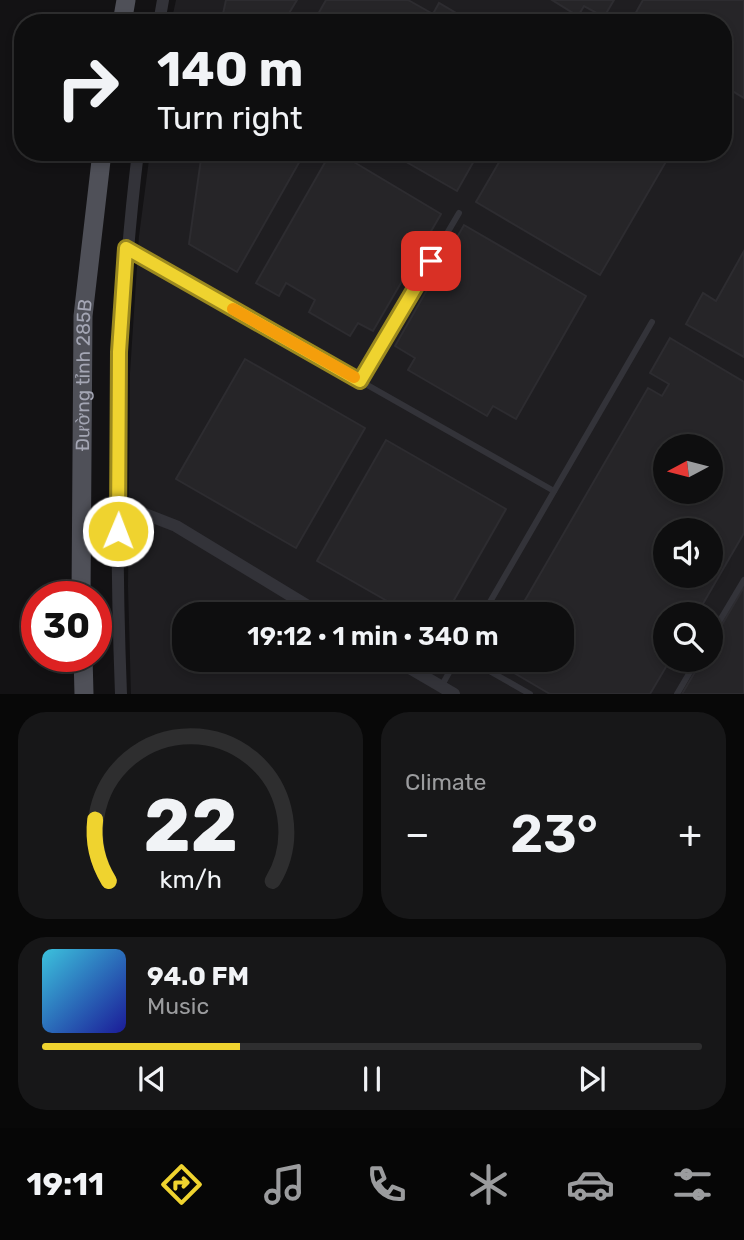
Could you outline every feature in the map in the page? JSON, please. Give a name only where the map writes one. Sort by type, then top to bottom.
[{"type":"main road","name":"Đường tỉnh 285B","points":[[81,581],[83,316],[101,161]]},
{"type":"main road","points":[[83,672],[84,694]]},
{"type":"street","points":[[121,694],[117,585],[119,352],[126,248],[137,161]]},
{"type":"street","points":[[119,504],[176,526],[301,602]]},
{"type":"street","points":[[416,672],[454,694]]},
{"type":"lane","points":[[360,381],[459,213]]},
{"type":"lane","points":[[126,248],[554,491]]},
{"type":"lane","points":[[490,602],[652,322]]},
{"type":"lane","points":[[723,615],[744,580]]},
{"type":"lane","points":[[441,687],[449,672]]},
{"type":"lane","points":[[491,672],[530,694]]},
{"type":"lane","points":[[677,694],[690,672]]},
{"type":"shaded area","points":[[176,0],[744,0],[744,694],[131,694],[128,587],[130,373],[139,236],[149,161],[732,161],[732,14],[173,14]]},
{"type":"building","points":[[226,0],[297,0],[288,14],[223,14]]},
{"type":"building","points":[[326,0],[408,0],[433,14],[318,14]]},
{"type":"building","points":[[552,0],[614,0],[606,14],[599,14],[584,6],[579,14]]},
{"type":"building","points":[[643,0],[744,0],[744,98],[732,91],[732,14],[635,14]]},
{"type":"building","points":[[439,3],[458,14],[433,14]]},
{"type":"building","points":[[201,161],[300,161],[237,272],[189,244]]},
{"type":"building","points":[[326,161],[352,161],[441,214],[373,331],[358,323],[350,336],[309,312],[315,300],[286,283],[279,296],[256,283]]},
{"type":"building","points":[[405,161],[474,161],[457,191]]},
{"type":"building","points":[[500,161],[666,161],[600,275],[476,202]]},
{"type":"building","points":[[464,225],[586,296],[516,419],[493,406],[487,416],[408,370],[415,358],[395,346]]},
{"type":"building","points":[[744,251],[744,357],[686,324],[703,293],[716,301]]},
{"type":"building","points":[[670,338],[744,382],[744,533],[723,569],[723,518],[653,518],[653,588],[712,588],[704,602],[653,602],[653,672],[663,672],[650,694],[550,694],[512,672],[574,672],[574,602],[524,602],[648,388],[662,396],[669,384],[650,373]]},
{"type":"building","points":[[245,359],[365,428],[296,548],[176,479]]},
{"type":"building","points":[[386,440],[506,509],[453,602],[389,602],[317,561]]},
{"type":"building","points":[[744,587],[744,694],[682,694],[695,672],[723,672],[723,623]]},
{"type":"slow traffic","points":[[233,309],[354,377]]},
{"type":"route","points":[[118,531],[119,352],[126,248],[360,381],[431,261]]}]
